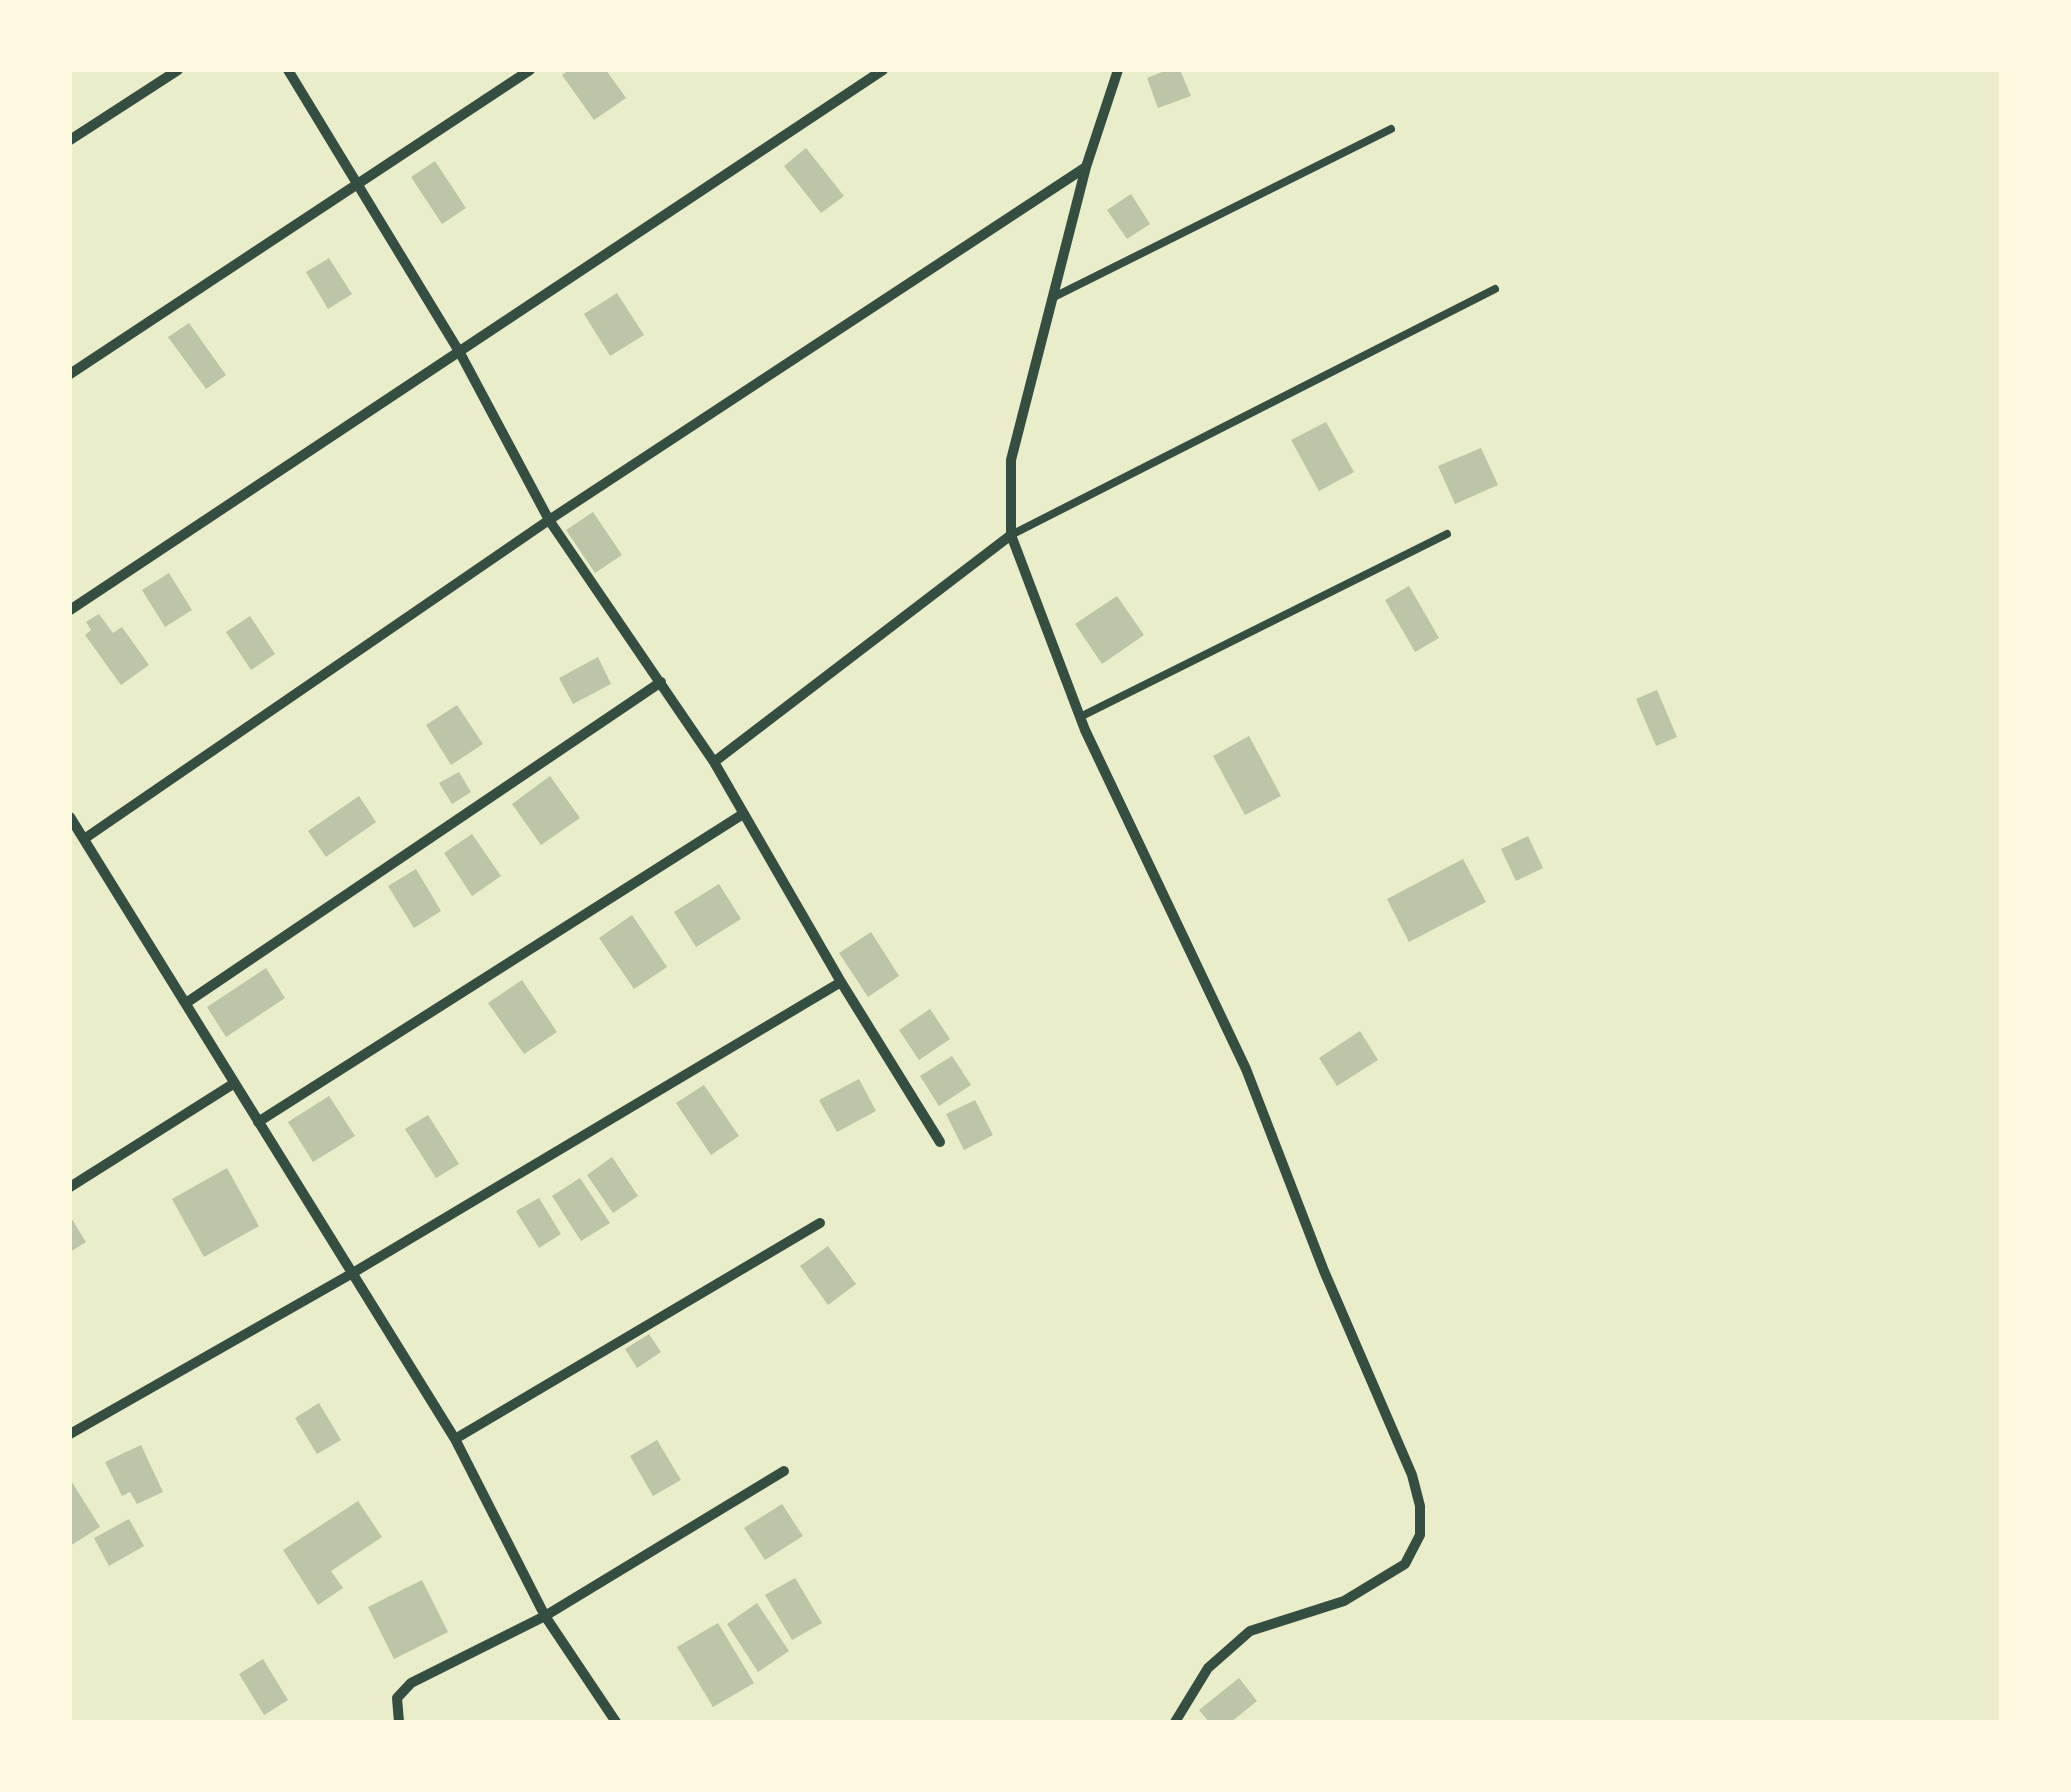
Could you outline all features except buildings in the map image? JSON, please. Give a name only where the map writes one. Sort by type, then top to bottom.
[{"type":"street","points":[[70,140],[178,70]]},
{"type":"street","points":[[288,70],[460,353],[549,520],[714,762],[841,982],[940,1142]]},
{"type":"street","points":[[70,374],[530,70]]},
{"type":"street","points":[[70,610],[882,70]]},
{"type":"street","points":[[1118,70],[1086,166],[1011,460],[1011,535],[1080,717],[1246,1069],[1324,1271],[1412,1476],[1420,1506],[1420,1536],[1405,1564],[1344,1602],[1250,1631],[1208,1668],[1174,1722]]},
{"type":"street","points":[[84,839],[549,520],[1086,166]]},
{"type":"street","points":[[714,762],[1011,535]]},
{"type":"street","points":[[186,1003],[661,682]]},
{"type":"street","points":[[258,1122],[743,814]]},
{"type":"street","points":[[70,817],[455,1439],[545,1616],[616,1722]]},
{"type":"street","points":[[70,1434],[351,1274],[841,982]]},
{"type":"street","points":[[70,1187],[233,1084]]},
{"type":"street","points":[[455,1439],[820,1224]]},
{"type":"street","points":[[399,1722],[397,1698],[411,1683],[545,1616],[784,1470]]},
{"type":"lane","points":[[1052,298],[1391,129]]},
{"type":"lane","points":[[1011,535],[1494,288]]},
{"type":"lane","points":[[1080,717],[1447,534]]}]
